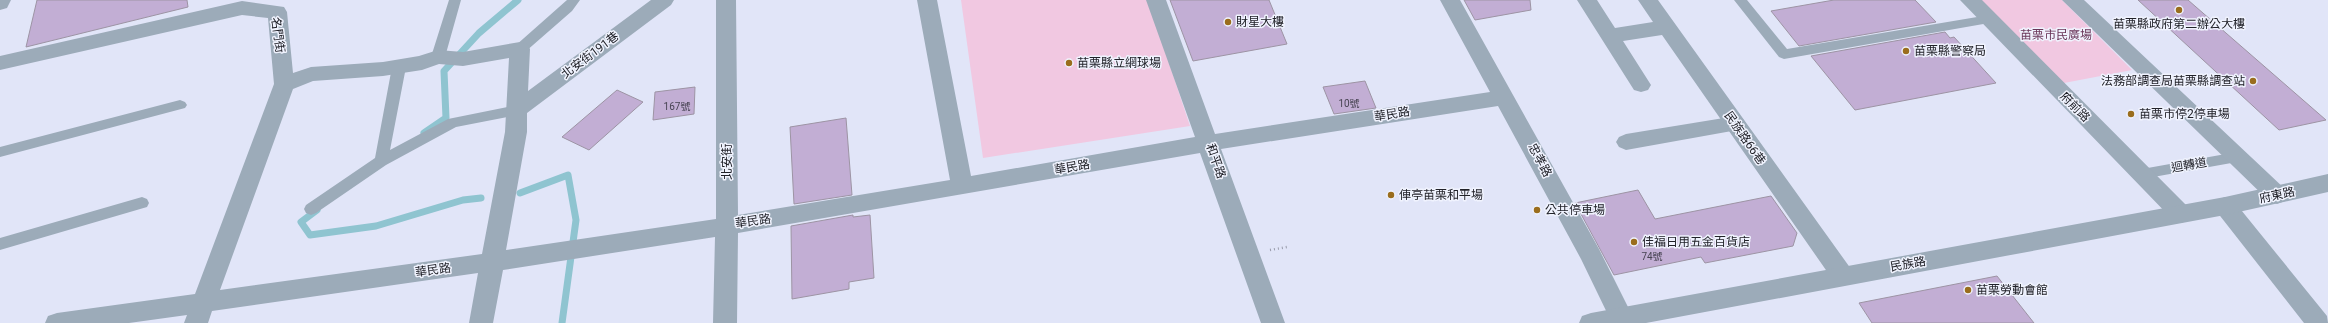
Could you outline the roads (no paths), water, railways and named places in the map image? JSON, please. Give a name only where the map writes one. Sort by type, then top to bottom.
[{"type":"street","name":"北安街191巷","points":[[517,110],[664,0]]},
{"type":"street","name":"北安街","points":[[725,323],[727,225],[726,0]]},
{"type":"street","points":[[927,0],[962,185]]},
{"type":"street","name":"和平路","points":[[1156,0],[1210,143],[1273,323]]},
{"type":"street","name":"忠孝路","points":[[1450,0],[1505,97],[1591,256],[1623,320]]},
{"type":"street","points":[[1587,0],[1641,85]]},
{"type":"street","name":"民族路66巷","points":[[1648,0],[1843,276]]},
{"type":"street","name":"府前路","points":[[1970,0],[2181,214]]},
{"type":"street","points":[[2072,0],[2277,195]]},
{"type":"street","name":"名門街","points":[[0,63],[242,8],[277,12],[284,84],[200,312]]},
{"type":"street","points":[[1610,36],[1668,27]]},
{"type":"street","points":[[284,84],[311,74],[399,67],[450,58],[520,49],[516,132],[481,323]]},
{"type":"street","name":"華民路","points":[[57,323],[200,312],[570,249],[779,218],[1210,143],[1505,97]]},
{"type":"street","points":[[1626,142],[1736,124]]},
{"type":"street","name":"府東路","points":[[2225,206],[2328,183]]},
{"type":"street","points":[[2225,206],[2318,323]]},
{"type":"street","name":"民族路","points":[[1591,323],[1623,320],[1843,276],[2225,206]]},
{"type":"lane","points":[[450,58],[455,0]]},
{"type":"lane","points":[[520,49],[568,8],[574,0]]},
{"type":"lane","points":[[1740,0],[1784,54],[1989,19]]},
{"type":"lane","points":[[380,161],[399,67]]},
{"type":"lane","points":[[0,152],[180,105]]},
{"type":"lane","points":[[311,209],[380,161],[453,123],[517,110]]},
{"type":"lane","name":"迴轉道","points":[[2142,174],[2237,157]]},
{"type":"lane","points":[[0,244],[142,203]]},
{"type":"waterway","points":[[424,133],[446,118],[444,71],[479,33],[518,0]]},
{"type":"waterway","points":[[520,193],[568,175],[576,220],[562,323]]},
{"type":"waterway","points":[[317,210],[301,222],[310,235],[376,226],[463,200],[481,198]]},
{"type":"place","name":"苗栗縣政府第二辦公大樓","points":[[2179,10]]},
{"type":"place","name":"財星大樓","points":[[1228,22]]},
{"type":"place","name":"苗栗縣警察局","points":[[1906,51]]},
{"type":"place","name":"苗栗縣立網球場","points":[[1069,63]]},
{"type":"place","name":"法務部調查局苗栗縣調查站","points":[[2253,81]]},
{"type":"place","name":"苗栗市停2停車場","points":[[2131,114]]},
{"type":"place","name":"俥亭苗栗和平場","points":[[1391,195]]},
{"type":"place","name":"公共停車場","points":[[1537,210]]},
{"type":"place","name":"佳福日用五金百貨店","points":[[1634,242]]},
{"type":"place","name":"苗栗勞動會館","points":[[1968,290]]},
{"type":"park label","name":"苗栗市民廣場","points":[[2056,35]]}]
